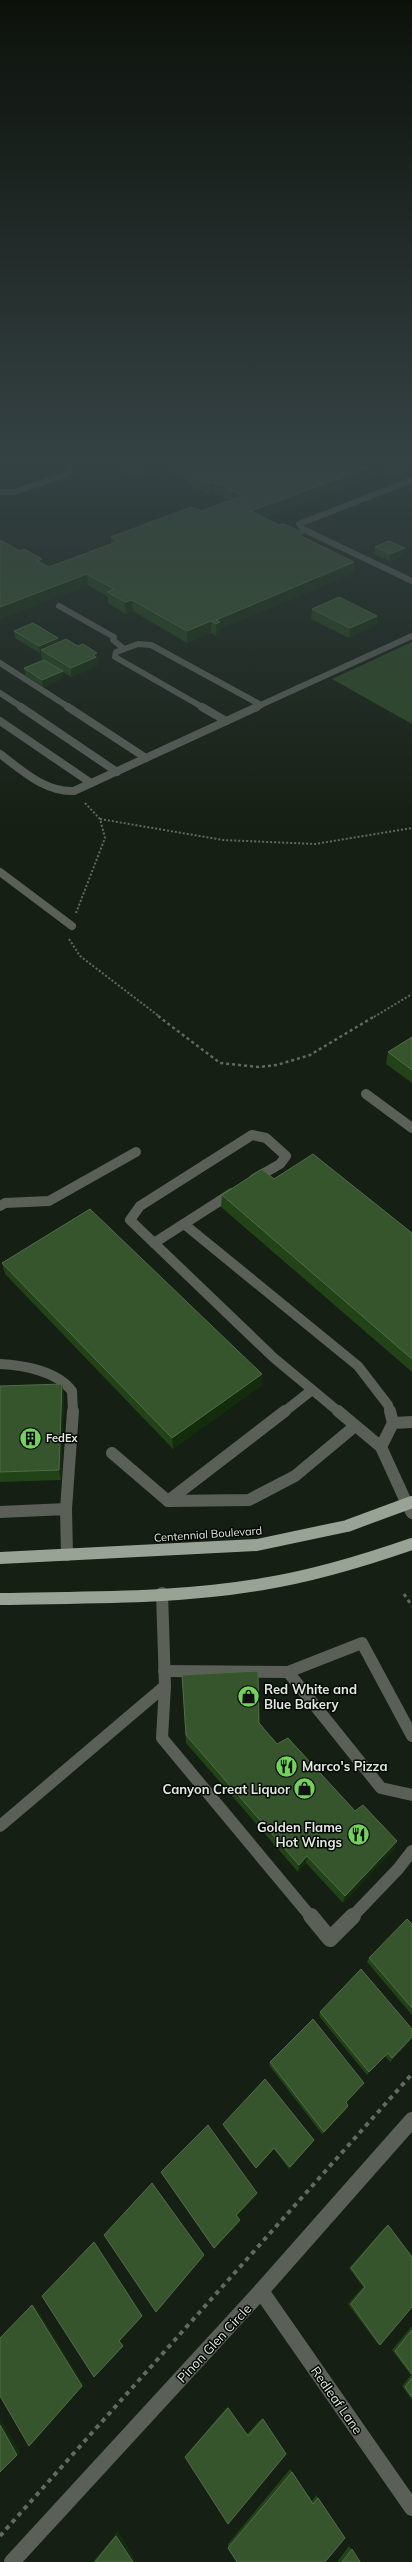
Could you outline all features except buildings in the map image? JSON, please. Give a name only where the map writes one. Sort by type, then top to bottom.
[{"type":"main road","name":"Centennial Boulevard","points":[[0,1558],[258,1545],[347,1526],[410,1506]]},
{"type":"main road","points":[[0,1599],[212,1591],[278,1581],[360,1563],[412,1544]]},
{"type":"street","points":[[59,606],[114,637],[113,640],[115,643],[124,649]]},
{"type":"street","points":[[0,754],[49,788],[65,792],[74,791],[412,636]]},
{"type":"street","points":[[226,721],[115,657],[116,652],[144,643],[151,645],[261,705]]},
{"type":"street","points":[[0,663],[146,758]]},
{"type":"street","points":[[0,693],[117,772]]},
{"type":"street","points":[[0,721],[91,783]]},
{"type":"street","points":[[0,872],[72,926]]},
{"type":"street","points":[[366,1094],[412,1128]]},
{"type":"street","points":[[154,1243],[280,1164],[286,1156],[266,1138],[252,1135],[140,1206],[130,1220],[154,1243],[274,1358],[381,1447],[410,1506]]},
{"type":"street","points":[[0,1206],[5,1203],[49,1200],[82,1184],[136,1152]]},
{"type":"street","points":[[184,1224],[358,1366],[388,1405],[393,1423],[381,1447]]},
{"type":"street","points":[[0,1364],[10,1364],[56,1377],[72,1390],[74,1403],[66,1509],[67,1555]]},
{"type":"street","points":[[168,1501],[312,1390]]},
{"type":"street","points":[[393,1423],[412,1422]]},
{"type":"street","points":[[112,1454],[168,1501],[249,1500],[295,1476],[355,1426]]},
{"type":"street","points":[[0,1512],[66,1509]]},
{"type":"street","points":[[162,1593],[165,1686],[162,1738],[330,1938],[398,1869],[412,1851]]},
{"type":"street","points":[[164,1671],[288,1672],[362,1643],[412,1736]]},
{"type":"street","points":[[288,1672],[381,1788],[412,1795]]},
{"type":"street","points":[[0,1826],[165,1686]]},
{"type":"street","name":"Pinon Glen Circle","points":[[12,2562],[261,2291],[412,2120]]},
{"type":"street","name":"Redleaf Lane","points":[[261,2291],[412,2508]]},
{"type":"path","points":[[74,791],[100,819],[105,838],[69,934],[70,943],[80,956],[220,1063],[259,1067],[277,1065],[305,1057],[412,994]]},
{"type":"path","points":[[100,819],[223,840],[315,844],[412,828]]},
{"type":"path","points":[[404,1594],[412,1606]]},
{"type":"path","points":[[0,2536],[412,2074]]},
{"type":"green space","points":[[412,642],[412,724],[332,679]]},
{"type":"place","name":"FedEx","points":[[31,1438]]},
{"type":"place","name":"Red White and Blue Bakery","points":[[248,1696]]},
{"type":"place","name":"Marco's Pizza","points":[[287,1766]]},
{"type":"place","name":"Canyon Creat Liquor","points":[[305,1789]]},
{"type":"place","name":"Golden Flame Hot Wings","points":[[358,1834]]}]
